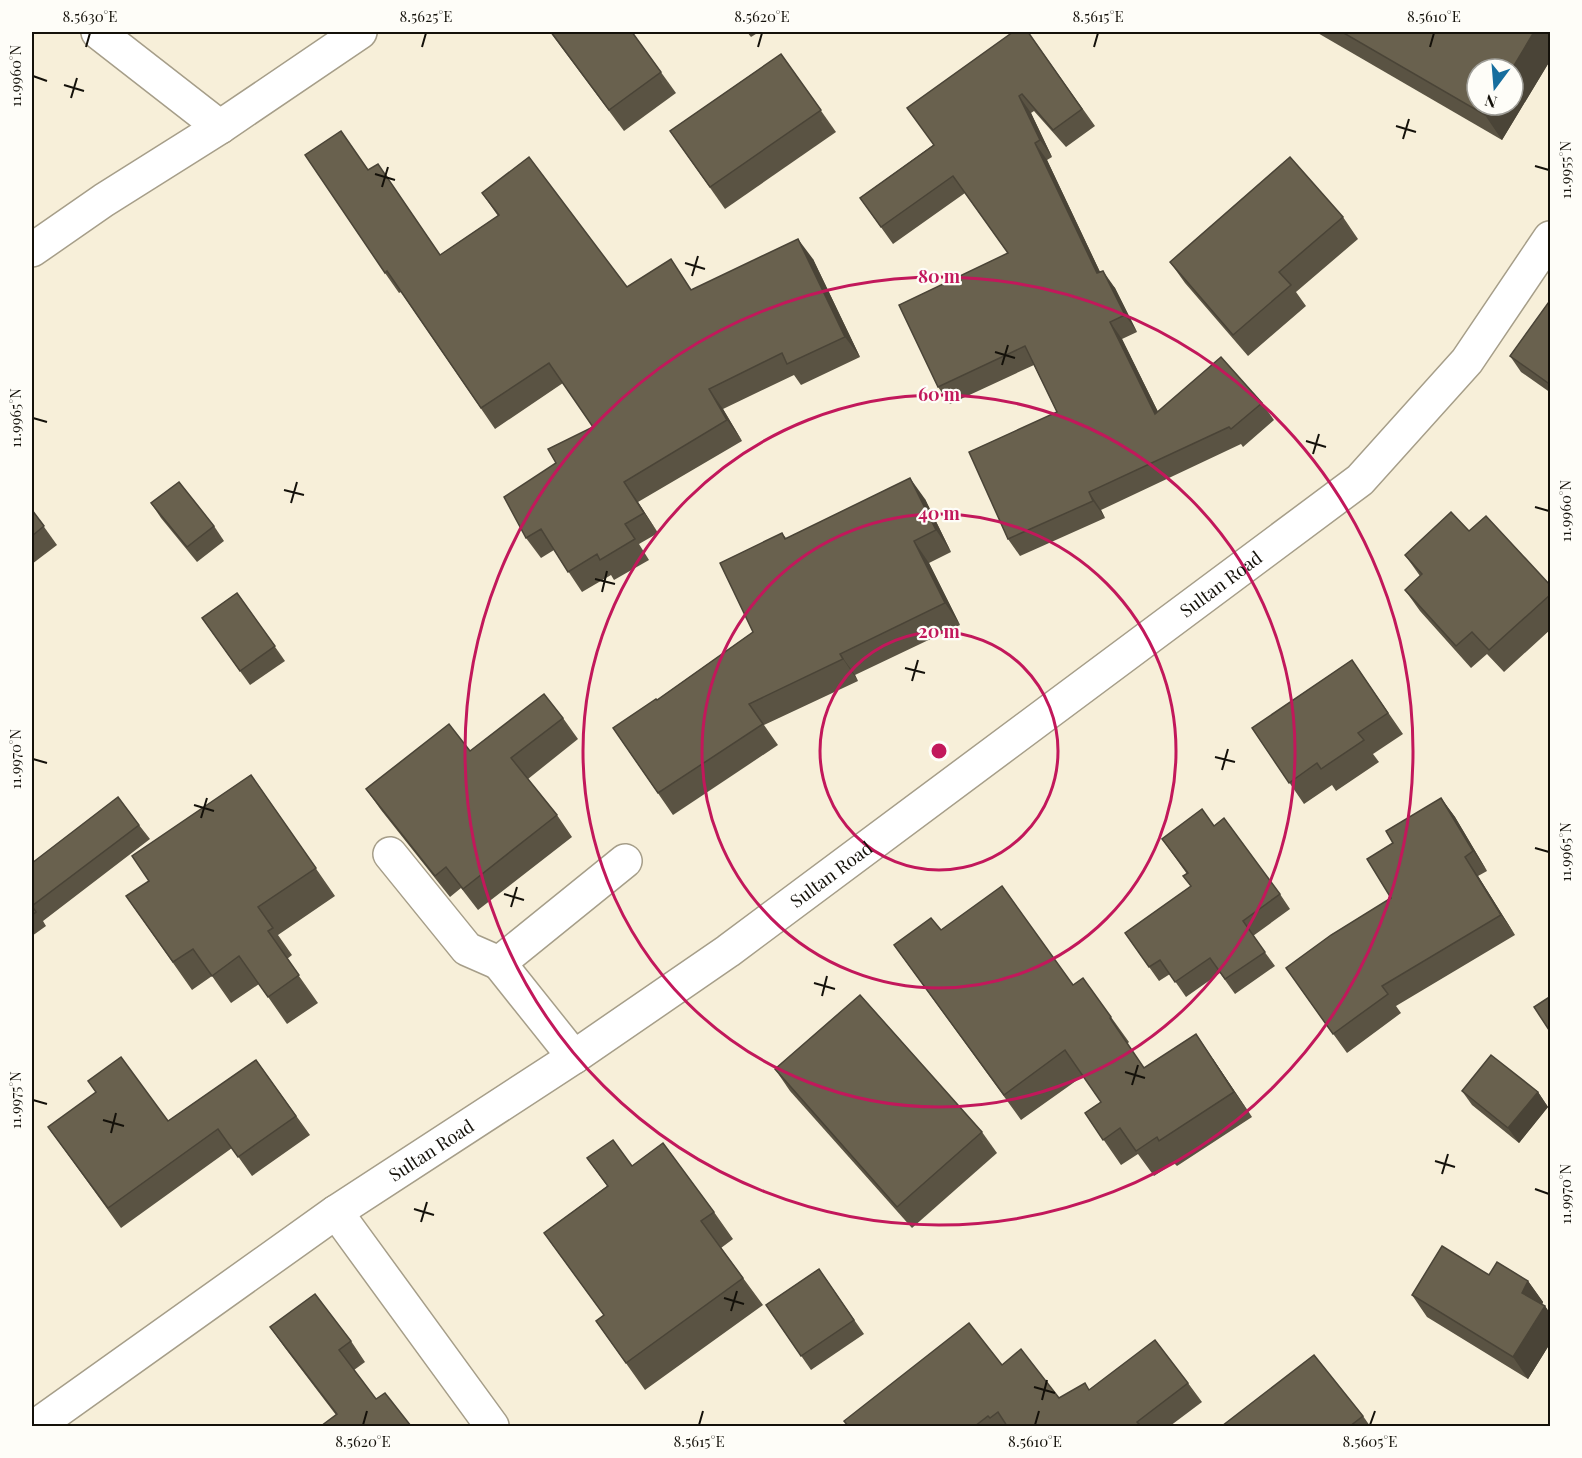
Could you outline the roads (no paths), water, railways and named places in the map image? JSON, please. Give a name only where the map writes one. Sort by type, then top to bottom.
[{"type":"street","points":[[98,32],[220,127]]},
{"type":"street","points":[[32,250],[360,32]]},
{"type":"street","name":"Sultan Road","points":[[36,1426],[336,1212],[574,1057],[728,951],[1360,480],[1467,362],[1551,238]]},
{"type":"street","points":[[390,854],[467,949],[499,963],[574,1057]]},
{"type":"street","points":[[499,963],[625,861]]},
{"type":"street","points":[[336,1212],[492,1426]]}]
